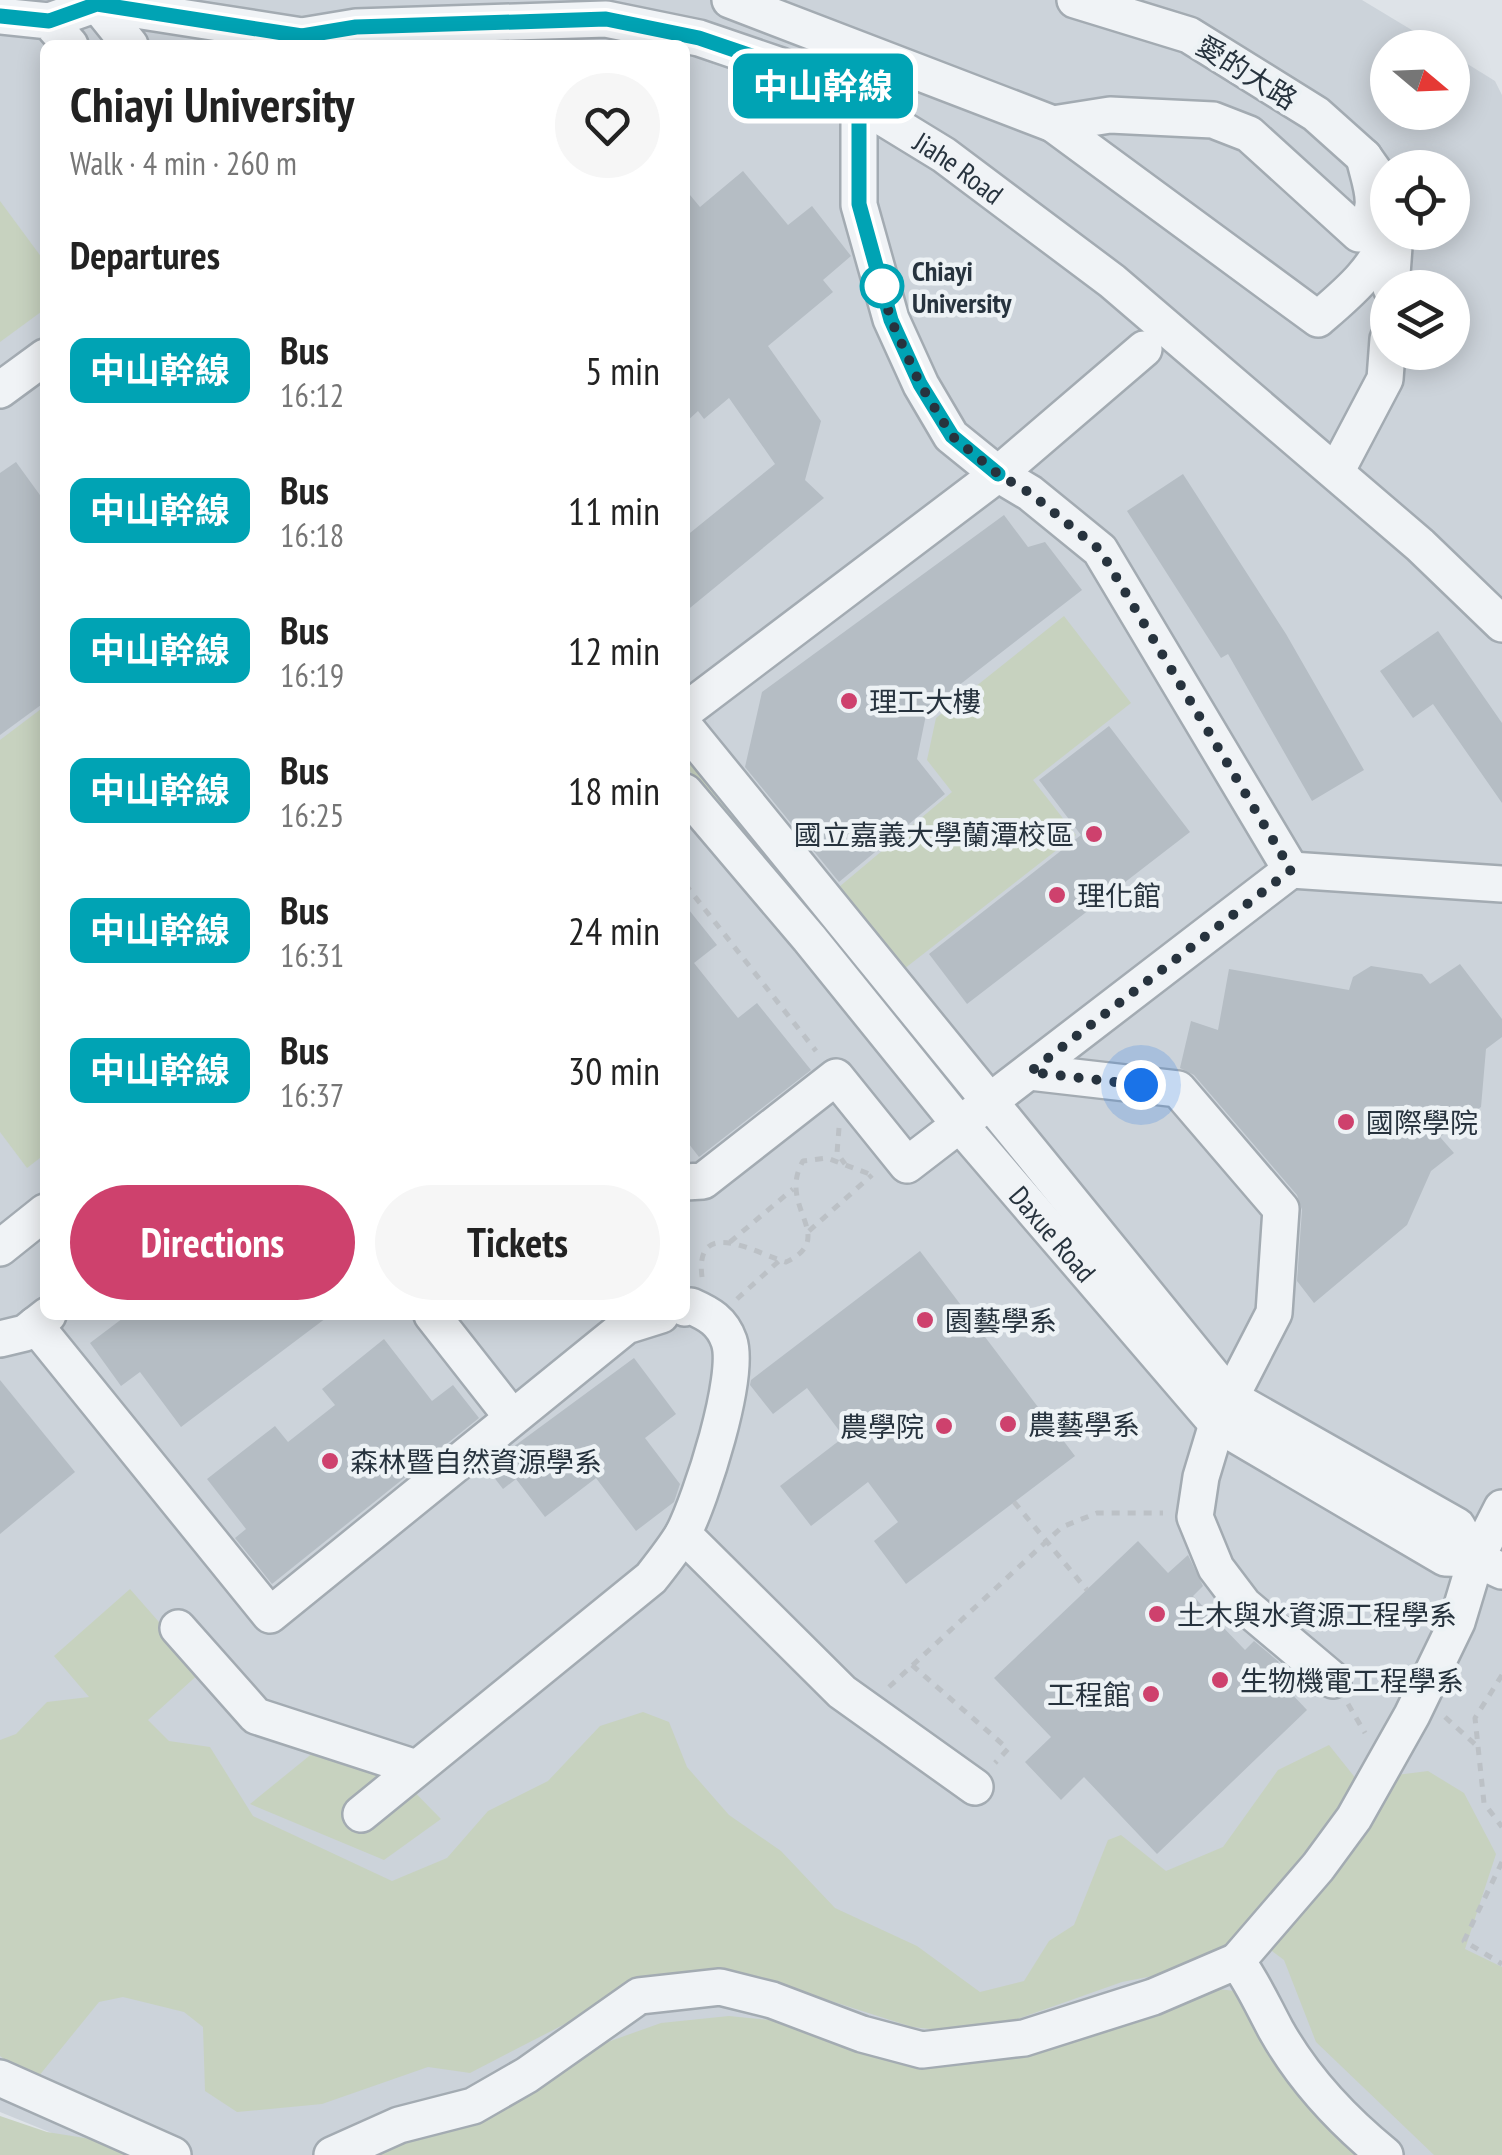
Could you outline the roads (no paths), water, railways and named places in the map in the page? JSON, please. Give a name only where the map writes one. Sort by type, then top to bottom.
[{"type":"street","points":[[730,0],[1053,124],[1318,319],[1365,276],[1382,250]]},
{"type":"street","name":"愛的大路","points":[[1076,0],[1188,35],[1316,114],[1370,166]]},
{"type":"street","points":[[90,2],[125,40]]},
{"type":"street","name":"Jiahe Road","points":[[59,33],[90,2],[287,40],[356,27],[606,19],[699,38],[781,66],[859,103],[944,156],[1112,281],[1420,545],[1502,624]]},
{"type":"street","points":[[0,16],[59,33]]},
{"type":"street","points":[[859,103],[859,204],[891,320],[920,384],[952,436],[1100,550],[1291,870]]},
{"type":"street","points":[[1053,124],[1110,115],[1213,120],[1249,134],[1359,234],[1371,221],[1375,206],[1364,157]]},
{"type":"street","points":[[690,707],[998,474],[1144,349]]},
{"type":"street","points":[[0,390],[40,361]]},
{"type":"street","points":[[1336,472],[1384,379],[1385,370]]},
{"type":"street","points":[[690,732],[991,1103],[1224,1411]]},
{"type":"street","name":"Daxue Road","points":[[690,798],[961,1126],[1224,1411],[1445,1558],[1489,1565]]},
{"type":"street","points":[[690,1182],[703,1181],[836,1076],[907,1165],[1291,870],[1502,884]]},
{"type":"street","points":[[1030,1072],[1178,1089],[1282,1209],[1274,1313],[1224,1411],[1201,1477],[1195,1517],[1216,1568],[1244,1604],[1333,1680]]},
{"type":"street","points":[[0,1248],[40,1216]]},
{"type":"street","points":[[360,1814],[652,1578],[683,1534],[714,1450],[734,1362],[729,1338],[700,1313]]},
{"type":"street","points":[[0,1339],[24,1334],[42,1320],[270,1615],[626,1326],[645,1320]]},
{"type":"street","points":[[436,1320],[512,1417]]},
{"type":"street","points":[[332,2155],[400,2125],[473,2106],[527,2076],[639,1996],[720,1987],[772,2000],[862,2034],[922,2050],[1024,2038],[1153,1997],[1236,1961],[1318,1867],[1354,1818],[1489,1565],[1502,1508]]},
{"type":"street","points":[[683,1534],[842,1692],[975,1786]]},
{"type":"street","points":[[178,1628],[256,1716],[416,1768]]},
{"type":"street","points":[[1236,1961],[1308,2078],[1354,2130],[1384,2155]]},
{"type":"street","points":[[0,2078],[173,2155]]},
{"type":"place","name":"Chiayi University","points":[[882,286]]},
{"type":"place","name":"理工大樓","points":[[849,701]]},
{"type":"place","name":"國立嘉義大學蘭潭校區","points":[[1094,834]]},
{"type":"place","name":"理化館","points":[[1057,895]]},
{"type":"place","name":"國際學院","points":[[1346,1122]]},
{"type":"place","name":"園藝學系","points":[[925,1320]]},
{"type":"place","name":"農藝學系","points":[[1008,1424]]},
{"type":"place","name":"農學院","points":[[944,1426]]},
{"type":"place","name":"森林暨自然資源學系","points":[[330,1461]]},
{"type":"place","name":"土木與水資源工程學系","points":[[1157,1614]]},
{"type":"place","name":"生物機電工程學系","points":[[1220,1680]]},
{"type":"place","name":"工程館","points":[[1151,1694]]}]
